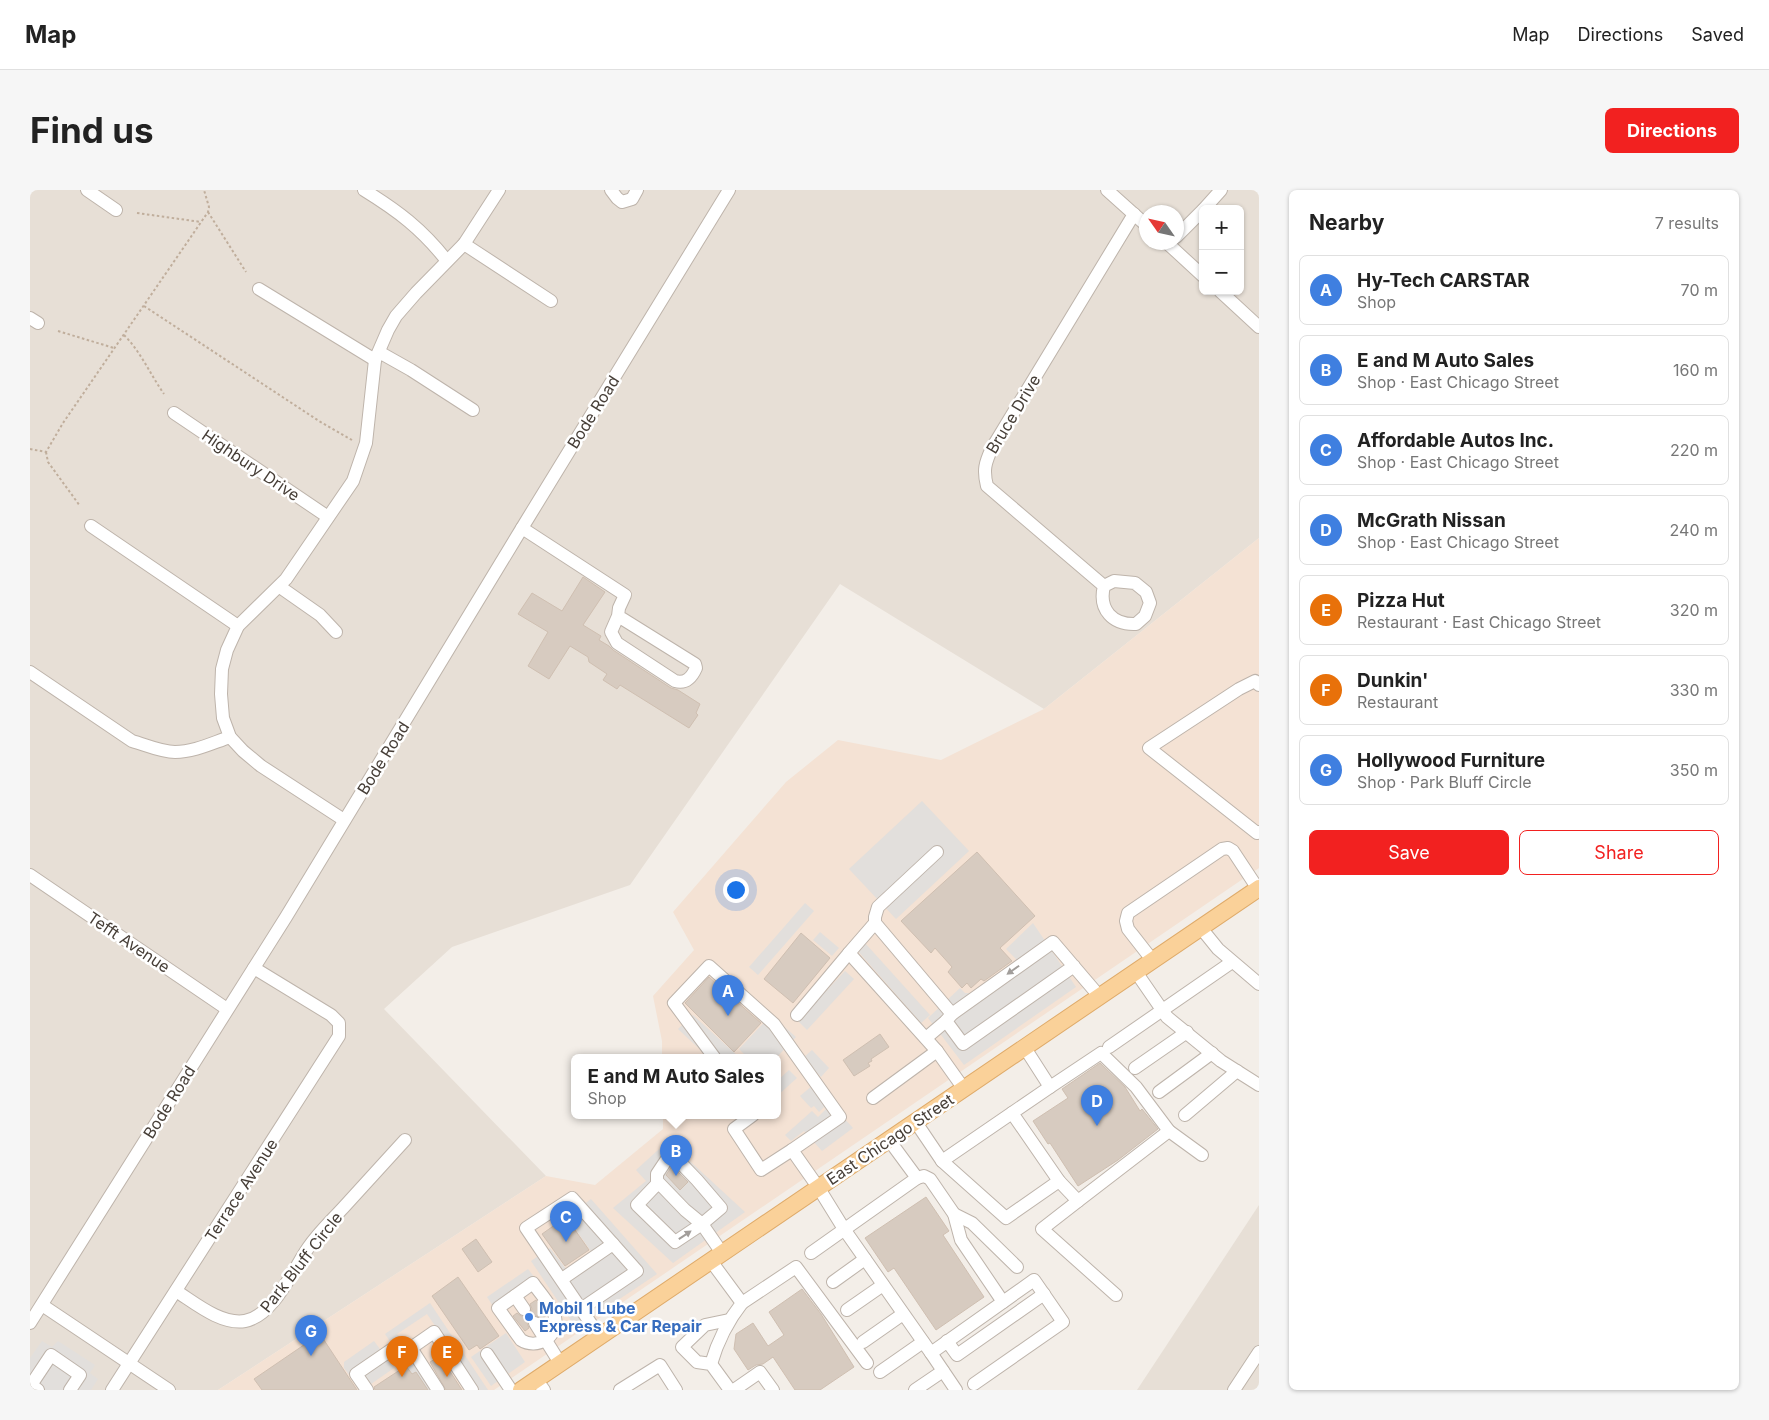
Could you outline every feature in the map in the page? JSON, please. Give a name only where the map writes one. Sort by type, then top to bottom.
[{"type":"main road","name":"East Chicago Street","points":[[521,1390],[540,1385],[560,1364],[1258,889]]},
{"type":"street","points":[[87,190],[116,210]]},
{"type":"street","points":[[364,190],[402,214],[448,261]]},
{"type":"street","points":[[344,820],[260,766],[230,737],[223,718],[221,694],[222,669],[227,650],[238,626],[280,587],[353,481],[366,443],[377,356],[388,330],[404,305],[464,244],[499,190]]},
{"type":"street","points":[[611,190],[622,202],[632,199],[637,190]]},
{"type":"street","name":"Bode Road","points":[[30,1323],[254,968],[729,190]]},
{"type":"street","points":[[1107,190],[1139,219]]},
{"type":"street","points":[[1207,205],[1221,190]]},
{"type":"street","points":[[1184,229],[1199,213]]},
{"type":"street","name":"Bruce Drive","points":[[1104,586],[987,486],[984,473],[986,460],[992,448],[1134,214]]},
{"type":"street","points":[[464,244],[551,301]]},
{"type":"street","points":[[1179,250],[1199,272]]},
{"type":"street","points":[[259,288],[377,356],[411,370],[473,410]]},
{"type":"street","points":[[1224,295],[1259,327]]},
{"type":"street","name":"Highbury Drive","points":[[174,413],[328,517]]},
{"type":"street","points":[[92,526],[238,626]]},
{"type":"street","points":[[522,528],[626,595],[619,608],[618,616],[611,632],[617,644],[676,681],[683,682],[690,678],[696,668],[695,664],[618,616]]},
{"type":"street","points":[[280,587],[320,615],[336,632]]},
{"type":"street","points":[[30,672],[132,741],[151,748],[175,752],[197,749],[230,737]]},
{"type":"street","points":[[1259,685],[1255,681],[1239,689],[1149,748],[1257,833],[1259,832]]},
{"type":"street","points":[[1153,961],[1128,929],[1126,920],[1128,913],[1222,849],[1228,848],[1233,851],[1258,889]]},
{"type":"street","points":[[937,852],[878,907],[875,923],[949,1017],[963,1044],[1074,966]]},
{"type":"street","name":"Tefft Avenue","points":[[30,875],[227,1009]]},
{"type":"street","points":[[797,1016],[875,923]]},
{"type":"street","points":[[1201,928],[1218,949],[1259,984]]},
{"type":"street","points":[[926,1038],[949,1017],[1053,942],[1100,997]]},
{"type":"street","points":[[849,953],[937,1051],[964,1089]]},
{"type":"street","points":[[1109,1047],[1232,962]]},
{"type":"street","points":[[712,1054],[674,1003],[709,966],[774,1024],[840,1117],[761,1170],[734,1129],[748,1119]]},
{"type":"street","name":"Terrace Avenue","points":[[112,1390],[339,1036],[340,1026],[331,1015],[254,968]]},
{"type":"street","points":[[1136,972],[1167,1017],[1212,1054],[1259,1085]]},
{"type":"street","points":[[1135,1068],[1187,1032]]},
{"type":"street","points":[[1025,1048],[1050,1087]]},
{"type":"street","points":[[873,1098],[937,1051]]},
{"type":"street","points":[[942,1161],[1101,1053],[1136,1087],[1169,1131],[1202,1155]]},
{"type":"street","points":[[1159,1092],[1212,1054]]},
{"type":"street","points":[[1185,1115],[1237,1071]]},
{"type":"street","points":[[1012,1113],[1058,1181],[1078,1201]]},
{"type":"street","points":[[915,1122],[942,1161],[1006,1218],[1058,1181]]},
{"type":"street","points":[[1116,1296],[1042,1229],[1169,1131]]},
{"type":"street","name":"Park Bluff Circle","points":[[176,1291],[212,1313],[226,1319],[242,1322],[256,1317],[268,1308],[276,1298],[315,1238],[405,1140]]},
{"type":"street","points":[[889,1140],[917,1178]]},
{"type":"street","points":[[792,1150],[844,1229],[956,1390]]},
{"type":"street","points":[[658,1183],[637,1205],[675,1242],[702,1224],[721,1208],[671,1153],[656,1175],[658,1183],[702,1224],[717,1257],[742,1303]]},
{"type":"street","points":[[811,1253],[917,1178],[924,1176],[930,1179],[954,1214],[961,1240],[1003,1302]]},
{"type":"street","points":[[581,1308],[637,1271],[572,1198],[526,1228],[600,1337]]},
{"type":"street","points":[[954,1214],[972,1223],[1017,1267]]},
{"type":"street","points":[[562,1279],[613,1244]]},
{"type":"street","points":[[833,1282],[865,1259]]},
{"type":"street","points":[[711,1364],[717,1343],[729,1320],[742,1303],[796,1267],[867,1363]]},
{"type":"street","points":[[930,1353],[1034,1280],[1063,1322],[974,1384]]},
{"type":"street","points":[[533,1284],[553,1312],[555,1319],[550,1336],[546,1341],[534,1344],[521,1340],[498,1308],[533,1284]]},
{"type":"street","points":[[847,1310],[883,1285]]},
{"type":"street","points":[[947,1341],[957,1355],[1044,1294]]},
{"type":"street","points":[[515,1296],[524,1308]]},
{"type":"street","points":[[42,1305],[169,1390]]},
{"type":"street","points":[[863,1342],[903,1314]]},
{"type":"street","points":[[729,1320],[705,1325],[682,1347],[697,1362],[711,1364],[730,1390]]},
{"type":"street","points":[[536,1324],[560,1364]]},
{"type":"street","points":[[438,1390],[411,1348],[434,1332],[472,1390]]},
{"type":"street","points":[[880,1372],[923,1342]]},
{"type":"street","points":[[367,1390],[356,1374],[390,1350]]},
{"type":"street","points":[[1234,1390],[1259,1352]]},
{"type":"street","points":[[487,1354],[511,1390]]},
{"type":"street","points":[[38,1390],[31,1385],[51,1355],[80,1375],[70,1390]]},
{"type":"street","points":[[620,1390],[660,1365],[676,1390]]},
{"type":"street","points":[[915,1390],[943,1371]]},
{"type":"street","points":[[734,1390],[760,1372],[772,1390]]},
{"type":"path","points":[[80,506],[48,462],[46,452],[63,423],[208,212],[210,207],[204,190]]},
{"type":"path","points":[[208,212],[246,272]]},
{"type":"path","points":[[137,213],[201,222]]},
{"type":"path","points":[[144,306],[319,421],[352,440]]},
{"type":"path","points":[[58,332],[114,348]]},
{"type":"path","points":[[124,334],[136,346],[164,394]]},
{"type":"path","points":[[30,449],[46,452]]},
{"type":"shaded area","points":[[30,190],[1259,190],[1259,538],[1044,709],[840,584],[630,885],[452,947],[384,1009],[546,1176],[218,1390],[30,1390]]},
{"type":"shaded area","points":[[1259,538],[1259,868],[494,1390],[218,1390],[546,1176],[595,1185],[663,1129],[663,1119],[781,1119],[781,1054],[662,1054],[662,1041],[653,996],[694,950],[673,912],[786,782],[838,740],[941,760],[1044,709]]},
{"type":"shaded area","points":[[922,801],[969,851],[896,919],[849,869]]},
{"type":"shaded area","points":[[805,903],[814,911],[758,975],[749,967]]},
{"type":"shaded area","points":[[1033,923],[1076,987],[964,1065],[928,1018],[960,988],[965,993],[971,993],[1007,973],[1016,959],[1006,949]]},
{"type":"shaded area","points":[[820,932],[839,948],[832,956],[813,940]]},
{"type":"shaded area","points":[[865,943],[930,1015],[921,1023],[857,950]]},
{"type":"shaded area","points":[[845,971],[854,979],[807,1030],[798,1021]]},
{"type":"shaded area","points":[[693,1015],[736,1054],[705,1054],[678,1029]]},
{"type":"shaded area","points":[[771,1015],[796,1037],[780,1054],[744,1054],[739,1049]]},
{"type":"shaded area","points":[[812,1050],[829,1068],[821,1077],[803,1058]]},
{"type":"shaded area","points":[[789,1070],[797,1078],[781,1092],[781,1077]]},
{"type":"shaded area","points":[[813,1085],[853,1128],[822,1151],[804,1131],[791,1141],[785,1135],[812,1111],[818,1117],[826,1109],[824,1107],[819,1112],[814,1106],[811,1108],[800,1096]]},
{"type":"shaded area","points":[[668,1141],[745,1212],[673,1263],[613,1208],[646,1181],[636,1170]]},
{"type":"shaded area","points":[[591,1199],[657,1274],[576,1328],[531,1261],[550,1248],[567,1270],[592,1253],[567,1217]]},
{"type":"shaded area","points":[[1259,1205],[1259,1390],[1137,1390]]},
{"type":"shaded area","points":[[528,1269],[535,1278],[493,1306],[487,1297]]},
{"type":"shaded area","points":[[430,1303],[488,1390],[479,1390],[427,1314],[397,1334],[435,1390],[423,1390],[385,1334]]},
{"type":"shaded area","points":[[506,1333],[525,1362],[491,1386],[471,1357]]},
{"type":"shaded area","points":[[42,1341],[52,1347],[58,1341],[95,1365],[90,1373],[98,1379],[91,1390],[30,1390],[30,1358]]},
{"type":"shaded area","points":[[374,1341],[394,1368],[371,1384],[365,1377],[356,1384],[344,1368],[344,1362]]},
{"type":"building","points":[[583,577],[605,592],[583,625],[601,636],[599,640],[613,650],[671,688],[678,690],[700,704],[696,713],[698,715],[689,728],[620,685],[617,689],[603,680],[607,674],[589,662],[588,657],[570,646],[549,679],[528,666],[548,632],[518,614],[532,593],[562,611]]},
{"type":"building","points":[[977,852],[1035,916],[1000,948],[1012,961],[984,981],[981,979],[971,988],[967,983],[962,988],[948,972],[952,967],[935,948],[931,953],[901,921]]},
{"type":"building","points":[[801,933],[830,958],[793,1003],[764,979]]},
{"type":"building","points":[[709,977],[761,1023],[734,1052],[685,1003]]},
{"type":"building","points":[[880,1034],[889,1047],[871,1059],[872,1061],[868,1063],[870,1066],[854,1076],[843,1060]]},
{"type":"building","points":[[1100,1063],[1125,1087],[1140,1111],[1142,1109],[1158,1129],[1118,1160],[1078,1186],[1033,1121],[1068,1098],[1062,1089]]},
{"type":"building","points":[[672,1166],[688,1182],[680,1190],[666,1175]]},
{"type":"building","points":[[926,1197],[949,1231],[943,1235],[984,1297],[936,1330],[894,1268],[888,1272],[865,1238]]},
{"type":"building","points":[[566,1217],[589,1250],[565,1266],[542,1234]]},
{"type":"building","points":[[476,1239],[492,1262],[478,1272],[462,1249]]},
{"type":"building","points":[[458,1277],[499,1336],[480,1349],[477,1345],[469,1350],[432,1296]]},
{"type":"building","points":[[802,1289],[821,1314],[854,1367],[820,1390],[795,1390],[773,1357],[763,1364],[756,1365],[748,1370],[734,1349],[736,1334],[753,1323],[768,1346],[784,1335],[769,1312]]},
{"type":"building","points":[[536,1300],[546,1316],[542,1319],[535,1315],[530,1316],[527,1323],[529,1328],[525,1331],[513,1316],[517,1313],[521,1316],[529,1315],[532,1309],[530,1304]]},
{"type":"building","points":[[320,1334],[357,1390],[262,1390],[254,1379]]},
{"type":"building","points":[[440,1356],[462,1390],[446,1390],[430,1362]]},
{"type":"building","points":[[406,1366],[412,1374],[416,1372],[428,1390],[375,1390],[374,1387]]},
{"type":"place","name":"Hy-Tech CARSTAR","points":[[728,1016]]},
{"type":"place","name":"McGrath Nissan","points":[[1097,1126]]},
{"type":"place","name":"E and M Auto Sales","points":[[676,1176]]},
{"type":"place","name":"Affordable Autos Inc.","points":[[566,1242]]},
{"type":"place","name":"Mobil 1 Lube Express & Car Repair","points":[[529,1317]]},
{"type":"place","name":"Hollywood Furniture","points":[[311,1356]]},
{"type":"place","name":"Dunkin'","points":[[402,1377]]},
{"type":"place","name":"Pizza Hut","points":[[447,1377]]}]
